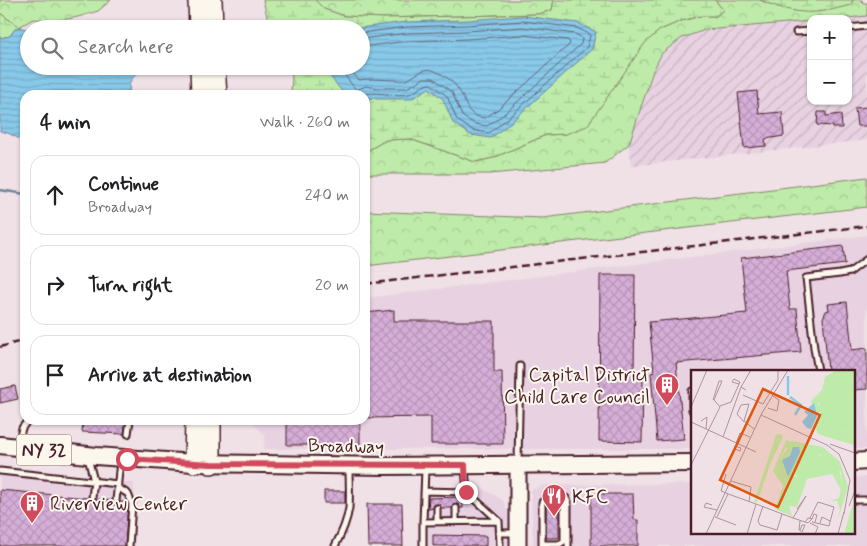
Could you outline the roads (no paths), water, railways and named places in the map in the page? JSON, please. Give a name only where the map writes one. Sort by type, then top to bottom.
[{"type":"highway","points":[[198,0],[199,20]]},
{"type":"highway","points":[[212,0],[213,20]]},
{"type":"highway","points":[[200,75],[201,90]]},
{"type":"highway","points":[[216,75],[217,90]]},
{"type":"highway","points":[[196,425],[202,463]]},
{"type":"highway","points":[[202,463],[211,425]]},
{"type":"main road","name":"Broadway","points":[[0,445],[120,458],[202,463],[426,466],[691,463]]},
{"type":"main road","points":[[854,462],[867,461]]},
{"type":"street","points":[[518,464],[518,540]]},
{"type":"lane","points":[[852,28],[867,26]]},
{"type":"lane","points":[[796,32],[807,31]]},
{"type":"lane","points":[[818,370],[806,278],[850,272],[867,259]]},
{"type":"lane","points":[[518,464],[520,366]]},
{"type":"lane","points":[[18,447],[24,425]]},
{"type":"lane","points":[[128,434],[129,425]]},
{"type":"lane","points":[[87,455],[94,481],[92,498]]},
{"type":"lane","points":[[116,501],[120,458]]},
{"type":"lane","points":[[335,546],[348,514],[349,465]]},
{"type":"lane","points":[[465,465],[466,492],[499,521],[500,546]]},
{"type":"lane","points":[[423,546],[426,466]]},
{"type":"lane","points":[[0,471],[94,481],[117,486],[128,494],[132,504],[129,546]]},
{"type":"lane","points":[[424,492],[437,495],[456,495],[466,492]]},
{"type":"lane","points":[[566,498],[564,504],[563,541],[559,544],[542,545],[542,502],[546,499],[566,498]]},
{"type":"lane","points":[[566,498],[568,502],[568,546]]},
{"type":"lane","points":[[854,500],[867,500]]},
{"type":"lane","points":[[437,508],[437,521]]},
{"type":"lane","points":[[456,508],[456,521]]},
{"type":"lane","points":[[423,522],[499,521]]},
{"type":"lane","points":[[500,533],[518,540]]},
{"type":"water","points":[[523,16],[578,23],[596,32],[592,49],[491,138],[471,135],[453,123],[443,99],[429,88],[411,99],[370,98],[370,90],[341,90],[329,75],[370,75],[370,27],[406,22]]},
{"type":"water","points":[[20,27],[20,75],[136,75],[131,80],[129,90],[20,90],[20,139],[0,131],[0,38],[10,36],[15,29]]},
{"type":"waterway","points":[[0,190],[20,193]]},
{"type":"railway","points":[[370,283],[867,226]]},
{"type":"railway","points":[[0,347],[20,341]]},
{"type":"place","name":"Capital District Child Care Council","points":[[667,406]]},
{"type":"place","name":"KFC","points":[[554,517]]},
{"type":"place","name":"Riverview Center","points":[[32,524]]}]
